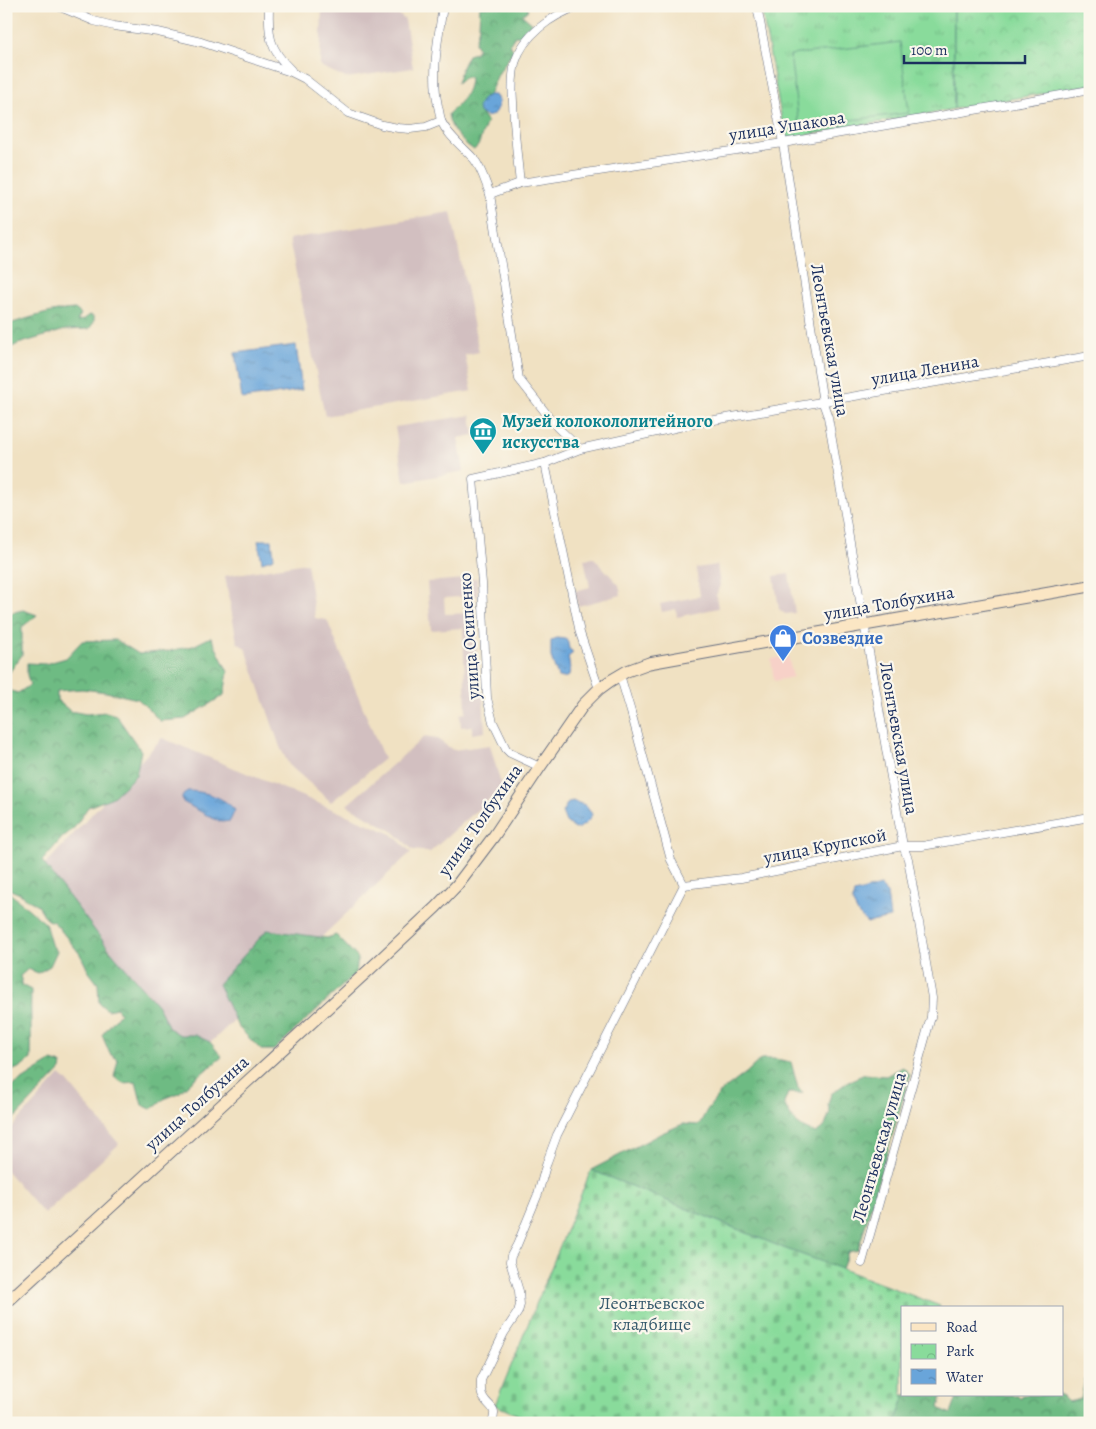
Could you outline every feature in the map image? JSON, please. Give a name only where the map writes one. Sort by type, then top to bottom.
[{"type":"main road","name":"улица Толбухина","points":[[6,1303],[436,907],[457,885],[489,843],[583,705],[599,689],[620,675],[649,663],[1090,586]]},
{"type":"street","points":[[58,6],[94,21],[114,26],[158,32],[201,42],[294,74],[305,79],[341,108],[357,117],[398,128],[410,129],[426,127],[441,121]]},
{"type":"street","points":[[269,6],[269,26],[275,52],[294,74]]},
{"type":"street","points":[[443,6],[435,67],[436,96],[441,121],[456,142],[474,159],[480,168],[490,194],[519,379],[557,427],[580,449]]},
{"type":"street","points":[[520,183],[513,119],[512,90],[515,64],[523,46],[545,23],[563,12],[579,6]]},
{"type":"street","name":"Леонтьевская улица","points":[[757,6],[783,143],[822,402],[828,416],[903,846],[908,859],[932,998],[931,1017],[862,1263]]},
{"type":"street","name":"улица Ушакова","points":[[490,194],[520,183],[783,143],[1090,90]]},
{"type":"street","name":"улица Ленина","points":[[473,479],[545,463],[580,449],[697,423],[1090,356]]},
{"type":"street","points":[[545,463],[580,633],[599,689]]},
{"type":"street","name":"улица Осипенко","points":[[473,479],[482,583],[487,698],[493,722],[506,749],[510,753],[540,767]]},
{"type":"street","points":[[492,1423],[495,1412],[493,1407],[482,1396],[480,1388],[481,1380],[520,1305],[519,1292],[510,1262],[511,1256],[538,1194],[546,1162],[557,1135],[684,885],[671,860],[632,712],[620,675]]},
{"type":"street","name":"улица Крупской","points":[[684,885],[741,878],[903,846],[922,846],[1090,817]]},
{"type":"shaded area","points":[[322,6],[389,6],[405,20],[413,68],[346,78],[320,66]]},
{"type":"shaded area","points":[[451,212],[479,352],[465,355],[472,391],[325,416],[289,239]]},
{"type":"shaded area","points":[[471,415],[474,435],[458,438],[464,471],[404,482],[395,427]]},
{"type":"shaded area","points":[[594,558],[619,585],[621,595],[578,606],[575,591],[590,587],[584,559]]},
{"type":"shaded area","points":[[307,563],[315,618],[327,620],[384,759],[331,802],[289,765],[280,747],[246,649],[237,642],[225,576]]},
{"type":"shaded area","points":[[717,565],[720,585],[716,596],[718,608],[677,617],[676,609],[662,612],[660,604],[700,596],[696,568]]},
{"type":"shaded area","points":[[789,574],[795,613],[785,614],[779,609],[774,576]]},
{"type":"shaded area","points":[[477,578],[477,596],[444,598],[445,614],[474,613],[479,695],[483,695],[485,732],[472,734],[472,726],[461,727],[460,714],[466,713],[463,628],[431,630],[427,582]]},
{"type":"shaded area","points":[[788,656],[793,677],[774,681],[771,659]]},
{"type":"shaded area","points":[[424,737],[437,739],[453,750],[490,745],[502,788],[430,852],[413,850],[394,832],[347,805]]},
{"type":"shaded area","points":[[162,738],[392,834],[411,852],[188,1064],[43,867]]},
{"type":"shaded area","points":[[60,1075],[119,1144],[44,1214],[6,1170],[6,1134]]},
{"type":"green space","points":[[480,6],[527,6],[528,10],[522,15],[534,25],[526,36],[515,36],[509,45],[514,50],[498,74],[489,95],[483,98],[479,112],[487,121],[478,146],[474,150],[457,135],[451,125],[448,114],[460,102],[470,83],[470,77],[465,77],[457,83],[468,55],[475,53],[478,48],[475,42],[479,27]]},
{"type":"green space","points":[[761,6],[954,6],[954,109],[791,138],[785,137]]},
{"type":"green space","points":[[954,6],[1090,6],[1090,85],[954,109]]},
{"type":"green space","points":[[900,42],[909,113],[799,126],[790,55]]},
{"type":"green space","points":[[75,309],[81,314],[77,321],[83,320],[90,315],[94,317],[94,322],[89,329],[65,330],[18,344],[6,350],[6,325],[49,313]]},
{"type":"green space","points":[[23,610],[37,615],[22,627],[22,655],[6,677],[6,614]]},
{"type":"green space","points":[[211,637],[228,672],[224,695],[185,719],[160,721],[138,699],[106,692],[82,689],[57,691],[57,700],[70,711],[86,714],[106,712],[116,715],[141,751],[136,775],[113,797],[88,807],[74,828],[62,838],[42,861],[109,949],[158,1006],[169,1028],[180,1035],[195,1035],[210,1042],[222,1057],[179,1093],[164,1099],[151,1109],[142,1105],[136,1082],[123,1083],[114,1077],[118,1060],[110,1054],[102,1035],[120,1013],[117,1008],[107,1010],[99,1003],[98,984],[89,972],[80,954],[54,922],[47,920],[38,905],[6,888],[6,679],[7,690],[18,693],[30,685],[27,675],[27,663],[45,664],[66,658],[82,641],[116,640],[139,654],[193,646]]},
{"type":"green space","points":[[6,890],[45,923],[51,944],[57,951],[50,966],[38,973],[28,969],[20,976],[23,986],[31,990],[31,1059],[23,1066],[6,1075]]},
{"type":"green space","points":[[267,930],[327,938],[336,935],[358,958],[356,973],[274,1050],[261,1050],[238,1027],[218,984]]},
{"type":"green space","points":[[761,1059],[791,1062],[798,1088],[803,1093],[788,1093],[784,1103],[789,1114],[800,1126],[816,1133],[825,1126],[830,1112],[828,1105],[831,1094],[849,1081],[865,1074],[886,1076],[903,1067],[910,1075],[858,1250],[848,1252],[842,1269],[786,1249],[591,1170],[683,1124],[699,1125],[707,1110],[721,1092]]},
{"type":"green space","points":[[52,1061],[62,1064],[61,1070],[6,1127],[6,1086],[11,1087]]},
{"type":"green space","name":"Леонтьевское кладбище","points":[[591,1170],[786,1249],[940,1306],[901,1306],[901,1396],[905,1396],[895,1423],[536,1423],[495,1405]]},
{"type":"green space","points":[[1090,1360],[1090,1423],[895,1423],[905,1396],[942,1396],[939,1408],[951,1414],[958,1396],[1019,1396],[1021,1399],[1022,1396],[1062,1396],[1068,1402],[1081,1399]]},
{"type":"water","points":[[495,95],[499,101],[493,115],[487,116],[479,112],[478,106],[483,98]]},
{"type":"water","points":[[296,345],[302,390],[242,399],[235,353]]},
{"type":"water","points":[[259,540],[272,540],[274,558],[262,562]]},
{"type":"water","points":[[556,638],[566,639],[569,649],[573,653],[568,657],[569,676],[563,678],[558,677],[551,657],[551,641]]},
{"type":"water","points":[[187,791],[207,794],[219,798],[230,805],[235,810],[230,821],[222,822],[214,819],[183,802],[182,797]]},
{"type":"water","points":[[572,801],[585,805],[592,814],[585,824],[575,829],[566,822],[562,812],[567,804]]},
{"type":"water","points":[[880,886],[887,893],[890,918],[867,923],[859,915],[852,902],[854,893]]},
{"type":"place","name":"Музей колокололитейного искусства","points":[[483,455]]},
{"type":"place","name":"Созвездие","points":[[783,662]]}]
